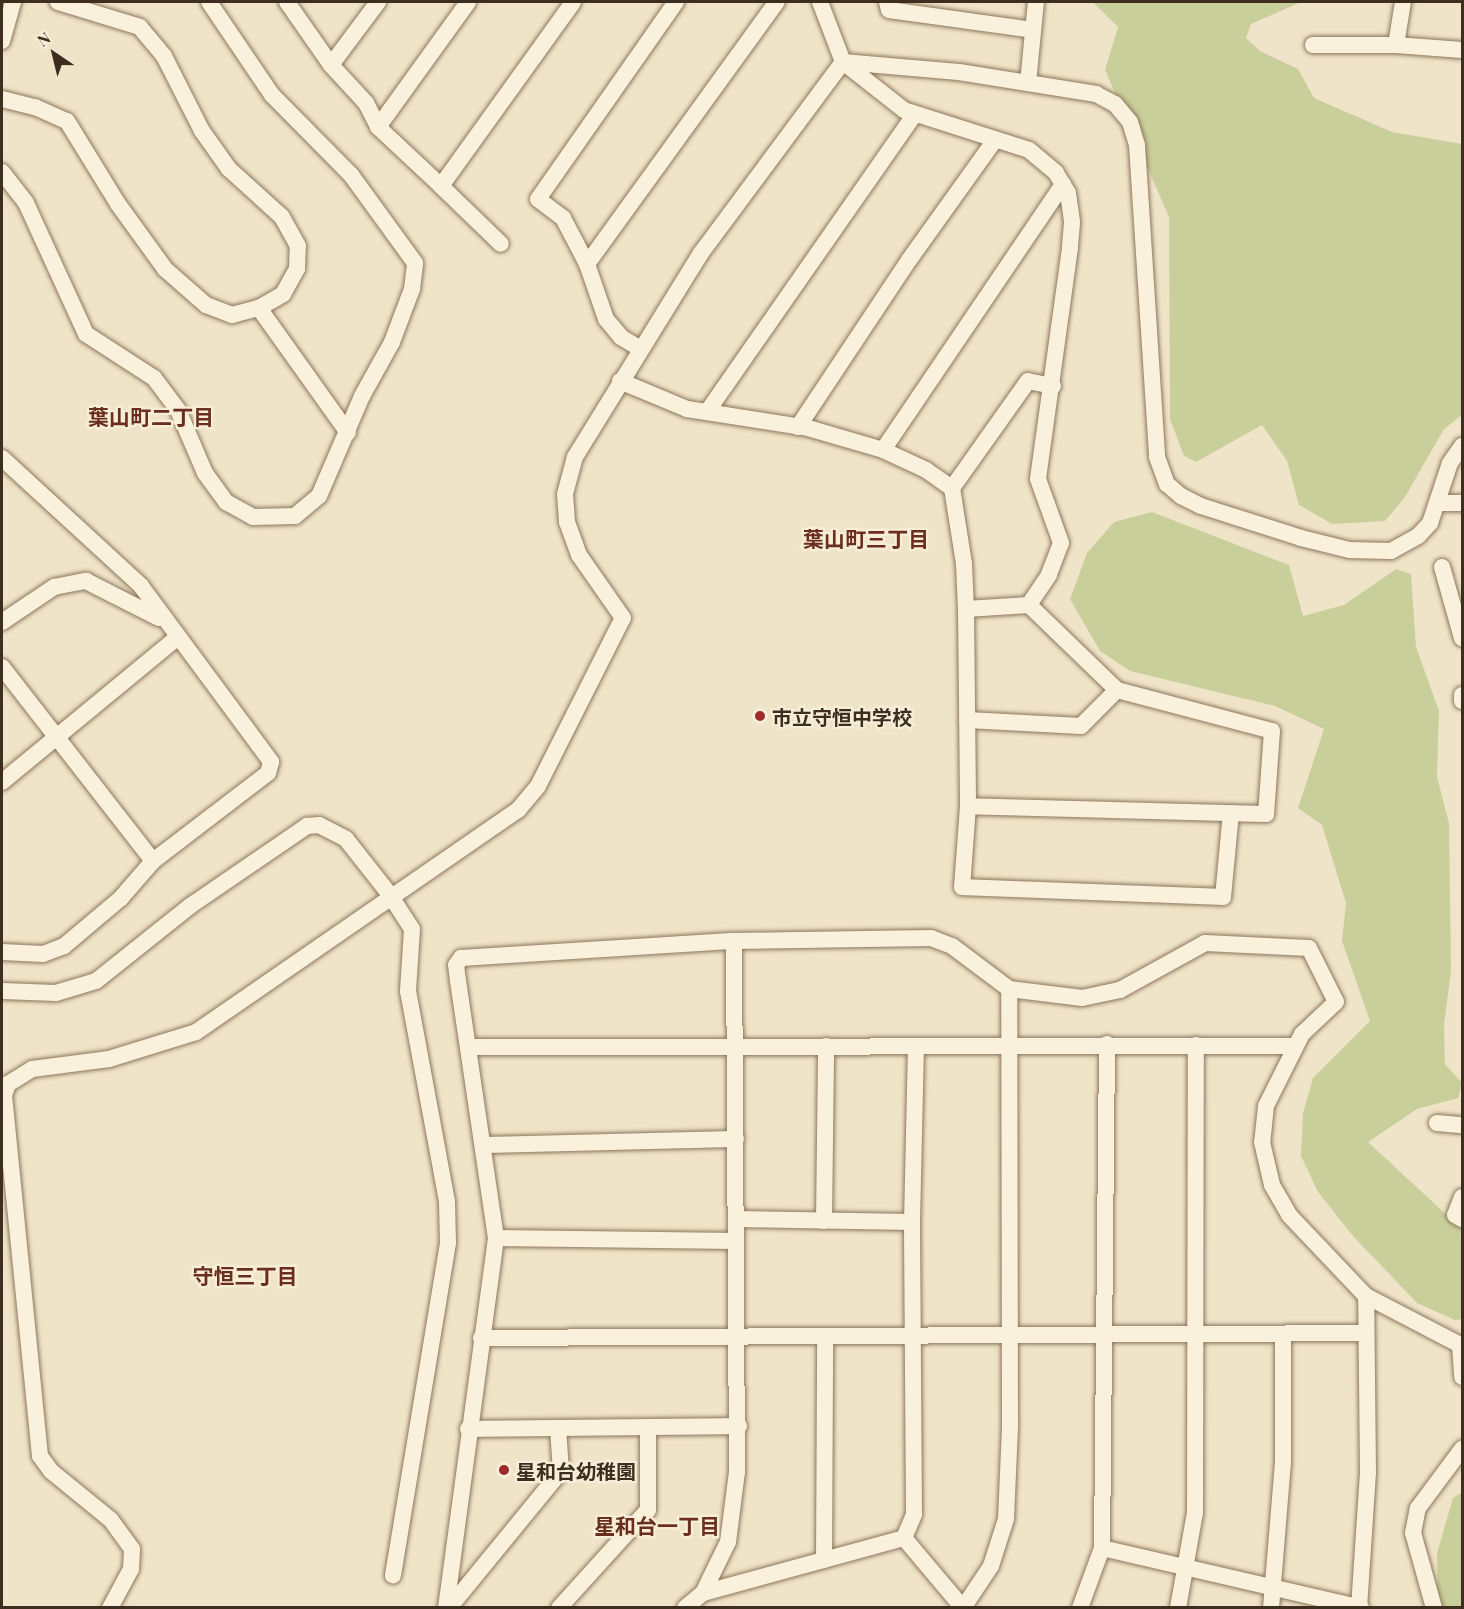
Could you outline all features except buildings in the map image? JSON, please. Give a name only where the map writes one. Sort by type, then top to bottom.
[{"type":"street","points":[[2,41],[13,2]]},
{"type":"street","points":[[2,99],[35,107],[67,121],[118,204],[165,268],[206,305],[232,315],[259,308],[283,294],[297,269],[298,246],[282,217],[229,168],[202,131],[164,56],[140,27],[58,2]]},
{"type":"street","points":[[2,172],[26,203],[87,334],[154,378],[178,410],[205,472],[225,502],[253,518],[295,516],[318,496],[348,433],[362,396],[392,342],[412,289],[415,262],[407,247],[336,160],[272,95],[209,2]]},
{"type":"street","points":[[287,2],[331,65],[366,103],[378,127],[501,244]]},
{"type":"street","points":[[331,65],[378,2]]},
{"type":"street","points":[[378,127],[468,2]]},
{"type":"street","points":[[441,186],[573,2]]},
{"type":"street","points":[[639,348],[621,337],[606,319],[586,264],[563,218],[538,199],[676,2]]},
{"type":"street","points":[[586,264],[777,2]]},
{"type":"street","points":[[820,2],[843,62],[904,110],[1029,150],[1056,173],[1063,184],[1072,223],[1053,386],[1038,479],[1061,543],[1049,575],[1029,605]]},
{"type":"street","points":[[887,2],[889,10],[1033,30]]},
{"type":"street","points":[[1028,83],[1036,2]]},
{"type":"street","points":[[1396,45],[1403,2]]},
{"type":"street","points":[[1312,45],[1396,45],[1462,50]]},
{"type":"street","points":[[843,62],[959,72],[1096,94],[1116,104],[1130,122],[1137,145],[1158,457],[1167,484],[1195,504],[1330,545],[1378,553],[1391,551],[1418,536],[1430,523],[1450,463],[1462,446]]},
{"type":"street","points":[[110,1608],[131,1569],[132,1549],[111,1520],[51,1471],[40,1456],[4,1095],[8,1084],[32,1069],[118,1056],[196,1032],[390,895],[518,810],[537,786],[621,625],[621,610],[579,555],[567,522],[565,494],[575,457],[639,348],[701,253],[843,62]]},
{"type":"street","points":[[707,412],[915,114]]},
{"type":"street","points":[[798,427],[909,260],[995,140]]},
{"type":"street","points":[[883,450],[1063,184]]},
{"type":"street","points":[[259,308],[348,433]]},
{"type":"street","points":[[620,381],[675,405],[798,427],[883,450],[926,470],[952,488]]},
{"type":"street","points":[[1053,386],[1028,381],[952,488],[964,564],[966,609],[968,806],[962,887],[1223,897],[1231,813]]},
{"type":"street","points":[[2,458],[141,586],[163,620],[271,762],[268,772],[153,861],[121,897],[64,946],[43,954],[2,952]]},
{"type":"street","points":[[1437,503],[1462,503]]},
{"type":"street","points":[[1442,567],[1462,638]]},
{"type":"street","points":[[2,622],[54,587],[86,580],[163,620]]},
{"type":"street","points":[[966,609],[1029,605],[1117,690],[1272,731],[1266,814],[968,806]]},
{"type":"street","points":[[2,782],[178,637]]},
{"type":"street","points":[[2,666],[153,861]]},
{"type":"street","points":[[967,720],[1081,726],[1117,690]]},
{"type":"street","points":[[1462,695],[1462,701]]},
{"type":"street","points":[[2,991],[56,993],[96,981],[190,906],[307,826],[319,825],[346,839],[390,895],[412,929],[408,991],[447,1202],[448,1243],[393,1575]]},
{"type":"street","points":[[448,1608],[468,1429],[496,1238],[456,965],[462,958],[734,941],[931,938],[952,946],[1009,989],[1082,998],[1120,990],[1205,943],[1309,948],[1336,1002],[1295,1046],[1266,1106],[1262,1142],[1272,1185],[1289,1215],[1366,1296],[1461,1344],[1462,1377]]},
{"type":"street","points":[[685,1608],[703,1593],[728,1542],[740,1426],[734,941]]},
{"type":"street","points":[[904,1538],[963,1608],[991,1566],[1006,1519],[1010,1336],[1009,989]]},
{"type":"street","points":[[469,1047],[1107,1044],[1295,1046]]},
{"type":"street","points":[[1080,1608],[1102,1548],[1106,1335],[1107,1044]]},
{"type":"street","points":[[1178,1608],[1188,1566],[1195,1513],[1196,1045]]},
{"type":"street","points":[[824,1221],[826,1046]]},
{"type":"street","points":[[904,1538],[914,1514],[915,1336],[912,1222],[916,1046]]},
{"type":"street","points":[[1437,1123],[1462,1125]]},
{"type":"street","points":[[484,1145],[736,1139]]},
{"type":"street","points":[[1462,1197],[1455,1215],[1462,1219]]},
{"type":"street","points":[[737,1219],[912,1222]]},
{"type":"street","points":[[496,1238],[736,1241]]},
{"type":"street","points":[[1102,1548],[1360,1607],[1368,1473],[1364,1334],[1366,1296]]},
{"type":"street","points":[[1271,1608],[1276,1588],[1283,1463],[1283,1334]]},
{"type":"street","points":[[481,1338],[1364,1334]]},
{"type":"street","points":[[824,1560],[825,1337]]},
{"type":"street","points":[[468,1429],[740,1426]]},
{"type":"street","points":[[559,1608],[648,1510],[648,1427]]},
{"type":"street","points":[[448,1608],[561,1471],[558,1428]]},
{"type":"street","points":[[1434,1608],[1413,1533],[1418,1508],[1462,1449]]},
{"type":"street","points":[[703,1593],[904,1538]]},
{"type":"green space","points":[[1093,2],[1301,2],[1251,24],[1246,38],[1260,51],[1298,69],[1314,98],[1392,132],[1462,144],[1462,415],[1444,429],[1405,497],[1385,521],[1332,524],[1299,505],[1287,461],[1262,425],[1196,462],[1184,456],[1170,419],[1169,217],[1105,70],[1118,27]]},
{"type":"green space","points":[[1152,512],[1289,565],[1303,616],[1344,605],[1396,569],[1411,574],[1416,647],[1439,711],[1437,777],[1449,823],[1451,970],[1444,1025],[1445,1064],[1462,1083],[1458,1098],[1417,1109],[1368,1142],[1450,1218],[1462,1206],[1462,1319],[1455,1320],[1417,1303],[1353,1236],[1318,1192],[1301,1156],[1303,1113],[1313,1078],[1370,1021],[1342,941],[1346,903],[1322,825],[1298,808],[1324,729],[1275,706],[1130,671],[1100,651],[1070,599],[1087,553],[1114,522]]},
{"type":"green space","points":[[1462,1492],[1462,1607],[1438,1607],[1437,1553],[1453,1498]]},
{"type":"place","name":"市立守恒中学校","points":[[760,716]]},
{"type":"place","name":"星和台幼稚園","points":[[504,1470]]},
{"type":"district","name":"葉山町二丁目","points":[[151,416]]},
{"type":"district","name":"葉山町三丁目","points":[[866,538]]},
{"type":"district","name":"守恒三丁目","points":[[245,1275]]},
{"type":"district","name":"星和台一丁目","points":[[657,1525]]}]
